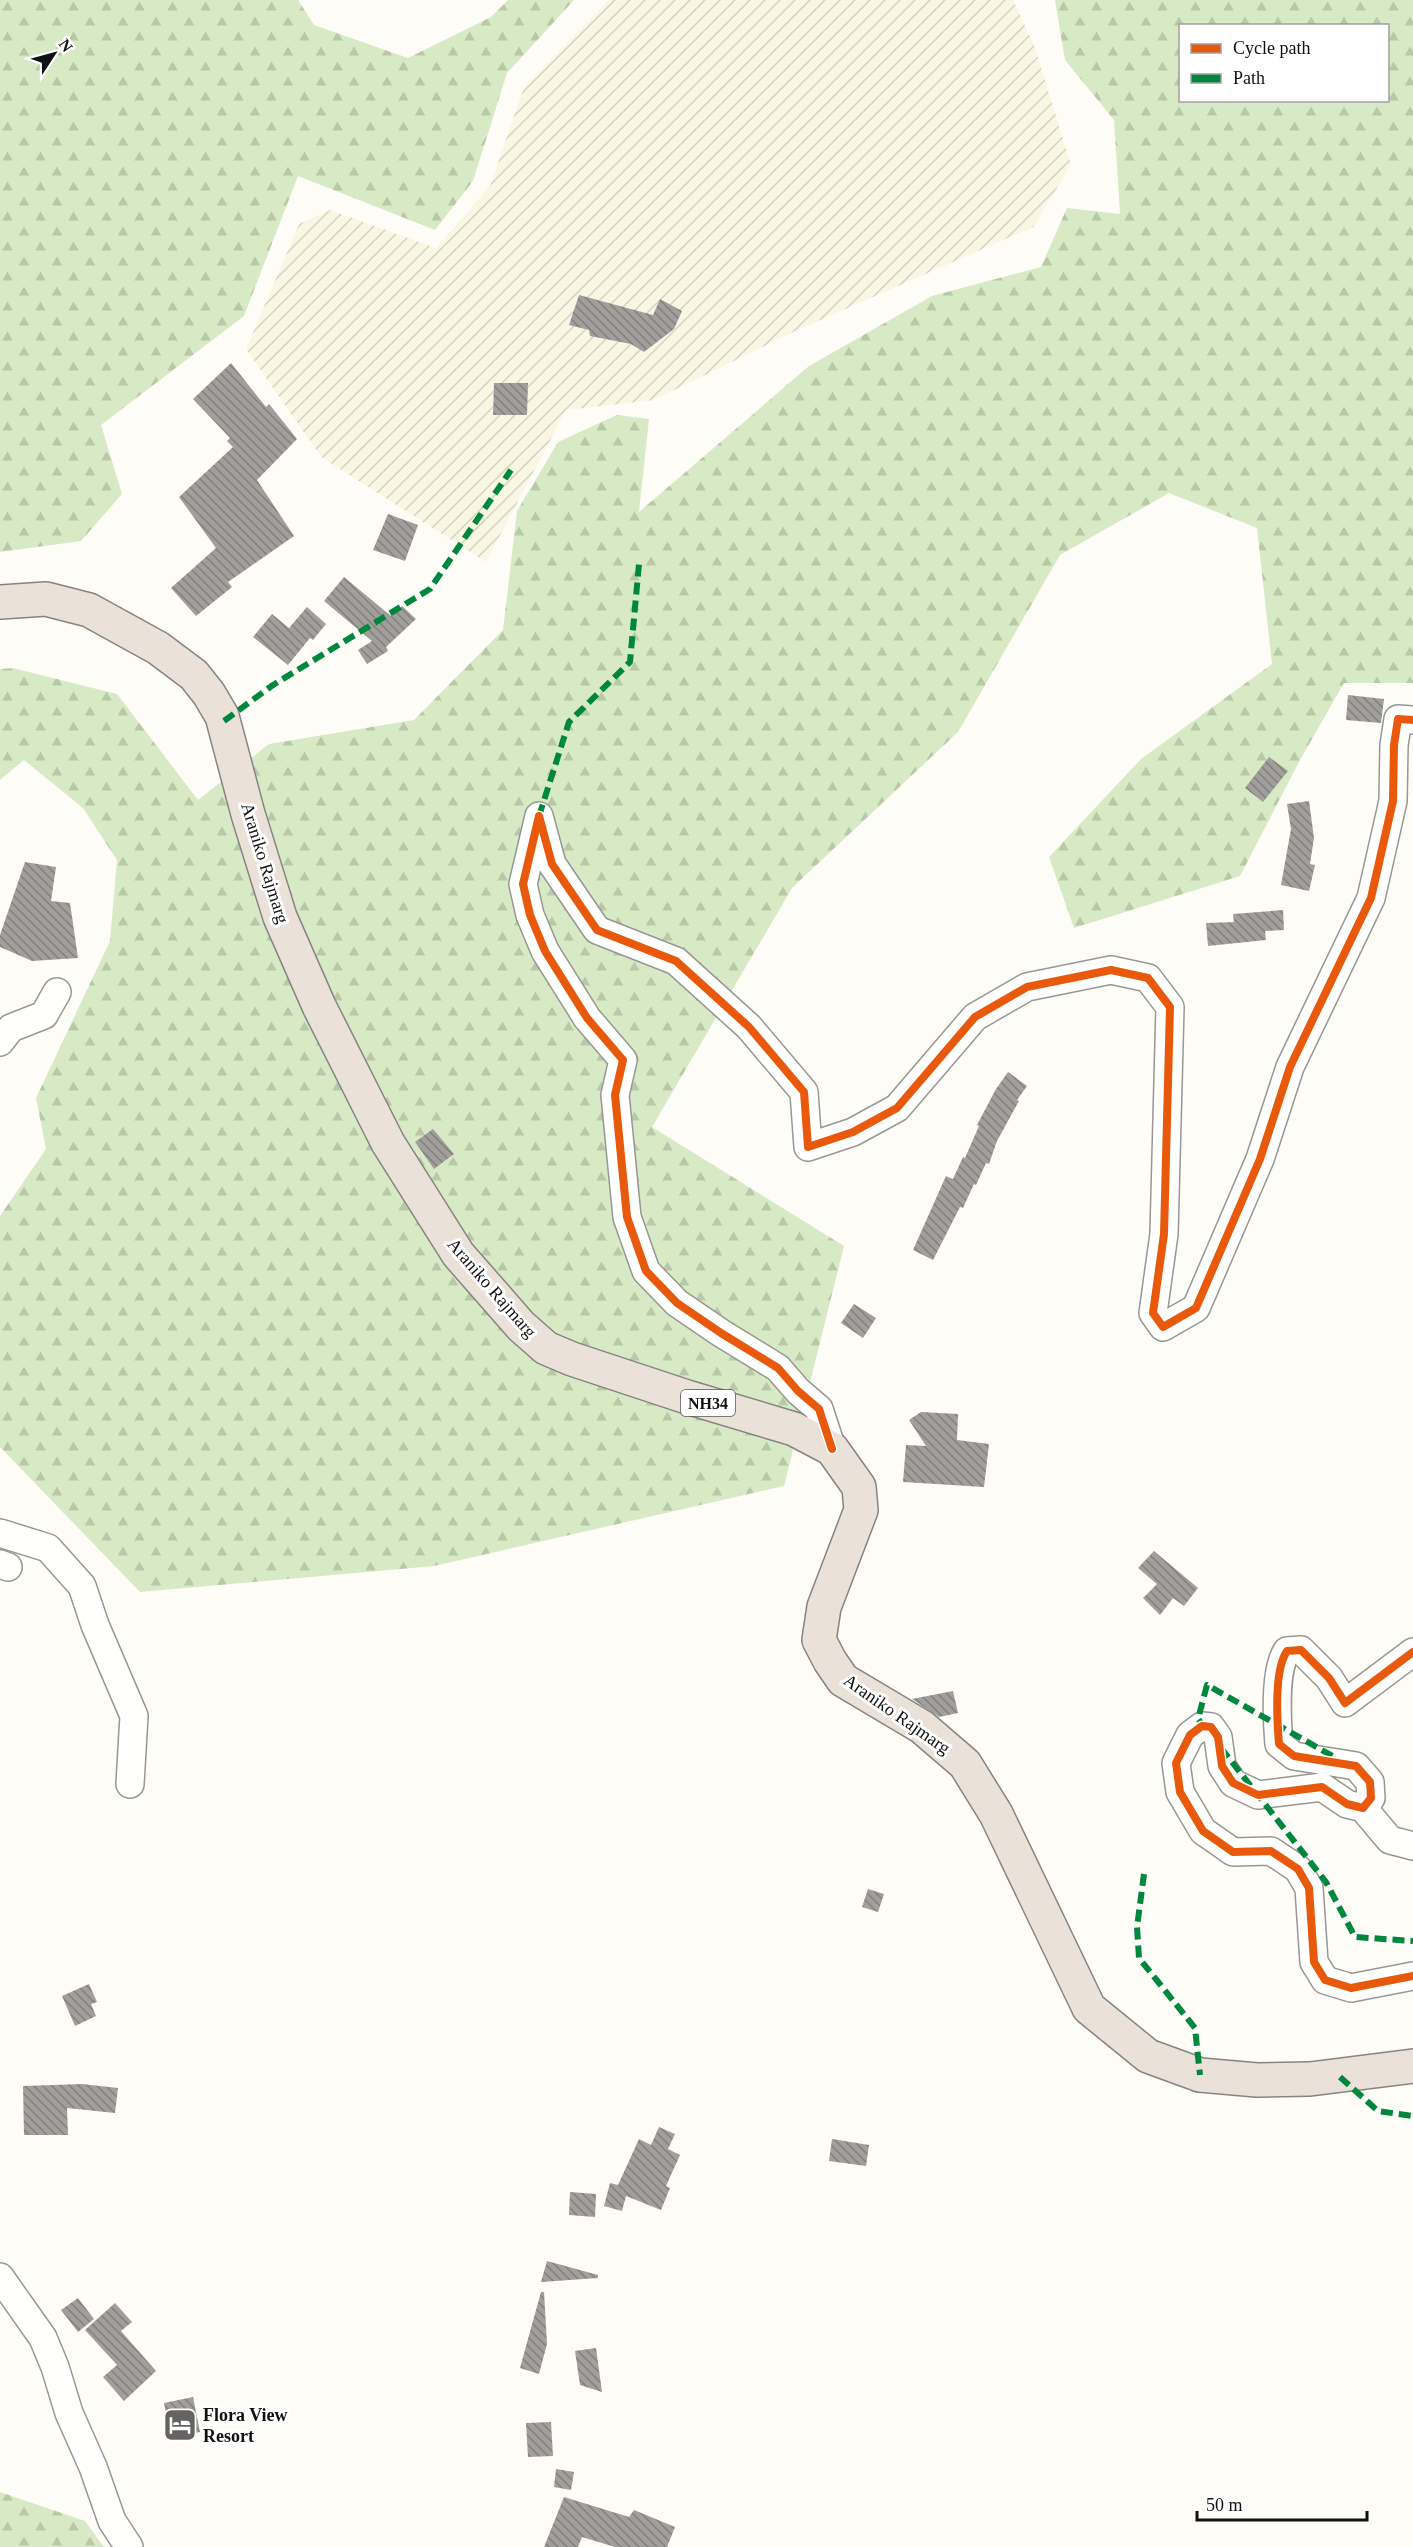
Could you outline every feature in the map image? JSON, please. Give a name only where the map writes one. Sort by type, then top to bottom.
[{"type":"highway","name":"Araniko Rajmarg","points":[[0,602],[46,599],[89,610],[158,648],[194,675],[209,694],[222,716],[248,814],[280,917],[319,1006],[388,1143],[458,1254],[520,1326],[546,1348],[572,1359],[687,1397],[748,1413],[794,1429],[832,1449],[858,1487],[861,1510],[824,1607],[819,1640],[843,1680],[922,1727],[965,1764],[996,1814],[1089,2008],[1148,2056],[1200,2075],[1257,2080],[1310,2079],[1413,2066]]},
{"type":"street","points":[[832,1449],[819,1409],[798,1391],[778,1368],[677,1303],[646,1271],[627,1216],[615,1095],[623,1060],[587,1018],[545,951],[530,915],[523,884],[539,816],[552,864],[597,930],[676,961],[749,1027],[804,1092],[808,1147],[853,1132],[897,1108],[975,1017],[1027,987],[1111,970],[1148,978],[1170,1007],[1164,1234],[1153,1312],[1163,1327],[1196,1308],[1260,1159],[1290,1067],[1371,898],[1393,801],[1394,745],[1398,719],[1413,720]]},
{"type":"street","points":[[0,1042],[12,1028],[44,1015],[57,992]]},
{"type":"street","points":[[0,1533],[48,1548],[82,1586],[95,1625],[134,1716],[130,1784]]},
{"type":"street","points":[[1363,1808],[1371,1798],[1370,1782],[1356,1766],[1294,1756],[1279,1744],[1277,1724],[1281,1660],[1287,1651],[1301,1650],[1329,1678],[1345,1703],[1413,1652]]},
{"type":"street","points":[[1413,1846],[1390,1840],[1363,1808],[1347,1804],[1322,1787],[1258,1795],[1233,1783],[1222,1766],[1218,1737],[1211,1727],[1202,1726],[1190,1735],[1176,1764],[1180,1792],[1203,1832],[1233,1852],[1271,1851],[1298,1869],[1309,1888],[1314,1962],[1324,1980],[1351,1988],[1413,1976]]},
{"type":"street","points":[[0,2277],[42,2338],[112,2521],[129,2547]]},
{"type":"shaded area","points":[[609,0],[1013,0],[1034,45],[1071,165],[1033,227],[793,332],[654,400],[566,410],[486,562],[321,457],[246,349],[299,224],[330,210],[436,248],[490,186],[524,87]]},
{"type":"green space","points":[[0,0],[298,0],[314,25],[408,58],[491,17],[508,0],[574,0],[507,73],[473,181],[435,230],[298,176],[244,316],[101,425],[122,494],[81,541],[0,552]]},
{"type":"green space","points":[[1055,0],[1413,0],[1413,683],[1344,683],[1300,760],[1240,876],[1074,928],[1049,857],[1141,759],[1272,664],[1257,528],[1169,493],[1060,555],[958,732],[792,888],[652,1127],[844,1246],[784,1486],[434,1566],[140,1592],[0,1447],[0,1216],[46,1149],[36,1098],[110,941],[117,860],[83,808],[24,760],[0,780],[0,669],[13,668],[117,694],[198,800],[269,744],[414,720],[503,630],[517,511],[558,442],[617,415],[649,419],[639,512],[809,366],[932,296],[1041,267],[1067,208],[1120,214],[1114,120],[1065,60]]},
{"type":"green space","points":[[0,2492],[85,2521],[104,2547],[0,2547]]},
{"type":"building","points":[[579,295],[653,315],[660,299],[682,311],[674,329],[644,352],[631,344],[590,336],[589,330],[569,325]]},
{"type":"building","points":[[231,363],[266,407],[269,404],[297,439],[257,480],[294,536],[228,582],[232,587],[196,616],[171,588],[216,548],[179,497],[233,447],[227,441],[230,438],[193,399]]},
{"type":"building","points":[[494,383],[528,383],[527,415],[493,415]]},
{"type":"building","points":[[388,514],[418,525],[405,561],[373,550]]},
{"type":"building","points":[[344,577],[391,616],[402,606],[416,619],[386,647],[388,651],[367,664],[358,650],[372,641],[324,601]]},
{"type":"building","points":[[307,607],[326,624],[313,640],[310,638],[288,665],[253,637],[272,614],[289,628]]},
{"type":"building","points":[[1348,695],[1384,699],[1381,723],[1346,720]]},
{"type":"building","points":[[1269,757],[1288,771],[1263,802],[1245,788]]},
{"type":"building","points":[[1309,801],[1314,838],[1310,864],[1315,865],[1309,891],[1281,885],[1291,829],[1287,804]]},
{"type":"building","points":[[25,862],[56,867],[51,901],[70,903],[78,958],[32,961],[0,947],[0,935]]},
{"type":"building","points":[[1283,910],[1284,930],[1265,931],[1266,940],[1208,946],[1206,923],[1234,922],[1233,914]]},
{"type":"building","points":[[1008,1072],[1027,1086],[1017,1100],[1019,1101],[997,1141],[989,1164],[986,1163],[963,1208],[960,1207],[933,1260],[913,1250],[946,1176],[953,1179],[963,1157],[965,1158],[979,1126],[977,1125]]},
{"type":"building","points":[[433,1129],[454,1154],[434,1169],[415,1142]]},
{"type":"building","points":[[854,1304],[876,1318],[863,1338],[841,1323]]},
{"type":"building","points":[[921,1412],[958,1414],[957,1440],[989,1444],[984,1487],[903,1482],[906,1445],[926,1446],[909,1420]]},
{"type":"building","points":[[1154,1551],[1198,1588],[1184,1606],[1173,1598],[1160,1615],[1143,1598],[1157,1584],[1138,1568]]},
{"type":"building","points":[[953,1691],[958,1713],[939,1717],[912,1699]]},
{"type":"building","points":[[868,1889],[884,1894],[878,1912],[862,1907]]},
{"type":"building","points":[[89,1984],[97,2002],[91,2004],[96,2016],[75,2026],[62,1996]]},
{"type":"building","points":[[82,2084],[118,2088],[115,2113],[67,2108],[68,2135],[24,2135],[23,2086]]},
{"type":"building","points":[[659,2127],[675,2134],[668,2149],[680,2155],[666,2186],[670,2188],[661,2210],[626,2196],[622,2211],[604,2206],[610,2183],[618,2185],[639,2139],[651,2145]]},
{"type":"building","points":[[832,2139],[869,2145],[866,2166],[829,2161]]},
{"type":"building","points":[[570,2192],[596,2194],[595,2217],[569,2215]]},
{"type":"building","points":[[547,2261],[598,2275],[598,2278],[541,2282]]},
{"type":"building","points":[[541,2292],[544,2292],[547,2344],[539,2374],[520,2368]]},
{"type":"building","points":[[78,2298],[94,2319],[78,2332],[61,2310]]},
{"type":"building","points":[[115,2303],[132,2322],[121,2331],[156,2371],[124,2401],[103,2377],[117,2365],[85,2330]]},
{"type":"building","points":[[596,2348],[602,2392],[580,2385],[575,2351]]},
{"type":"building","points":[[193,2397],[200,2432],[171,2438],[164,2403]]},
{"type":"building","points":[[551,2422],[553,2456],[528,2457],[526,2423]]},
{"type":"building","points":[[556,2469],[574,2472],[571,2490],[554,2487]]},
{"type":"building","points":[[564,2497],[629,2517],[634,2510],[675,2527],[667,2547],[615,2547],[582,2537],[578,2547],[544,2547]]},
{"type":"marked path","points":[[224,721],[273,685],[430,589],[511,470]]},
{"type":"marked path","points":[[539,816],[569,722],[630,662],[639,564]]},
{"type":"marked path","points":[[1206,1729],[1198,1719],[1207,1685],[1336,1758]]},
{"type":"marked path","points":[[1221,1748],[1326,1882],[1355,1937],[1413,1941]]},
{"type":"marked path","points":[[1144,1874],[1137,1927],[1139,1958],[1195,2028],[1200,2075]]},
{"type":"marked path","points":[[1340,2077],[1378,2111],[1413,2116]]},
{"type":"cycle path","points":[[832,1449],[819,1409],[798,1391],[778,1368],[677,1303],[646,1271],[627,1217],[615,1095],[623,1060],[587,1018],[545,951],[530,915],[523,884],[539,816],[552,864],[597,930],[676,961],[749,1027],[804,1092],[808,1147],[853,1132],[897,1108],[975,1017],[1027,987],[1111,970],[1148,978],[1170,1007],[1164,1234],[1153,1313],[1163,1327],[1196,1308],[1260,1159],[1290,1067],[1371,898],[1393,801],[1394,745],[1398,719],[1413,720]]},
{"type":"cycle path","points":[[1413,1652],[1345,1703],[1329,1678],[1301,1650],[1287,1651],[1283,1659],[1277,1696],[1279,1744],[1294,1756],[1356,1766],[1370,1782],[1371,1798],[1363,1808],[1347,1804],[1322,1787],[1258,1795],[1233,1783],[1222,1766],[1218,1737],[1211,1727],[1202,1726],[1190,1735],[1176,1763],[1180,1792],[1203,1831],[1233,1852],[1271,1851],[1298,1869],[1309,1888],[1314,1962],[1325,1980],[1351,1988],[1413,1976]]},
{"type":"place","name":"Flora View Resort","points":[[180,2425]]}]
